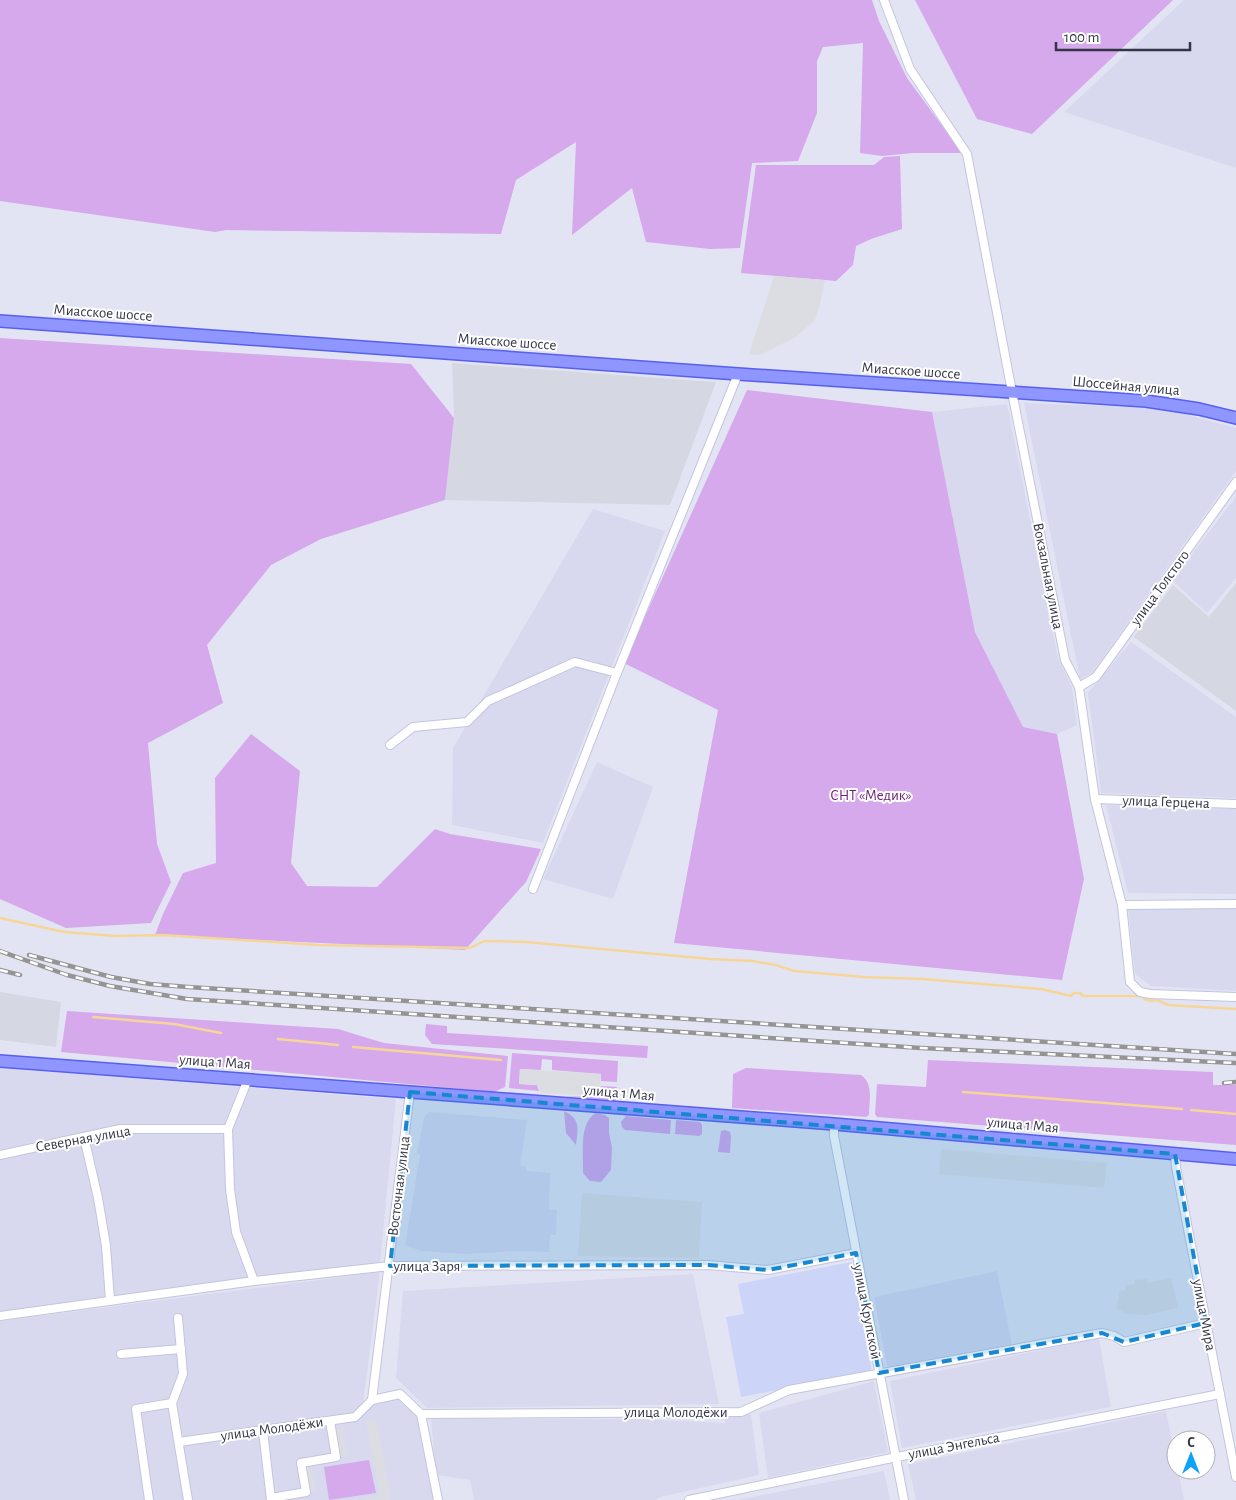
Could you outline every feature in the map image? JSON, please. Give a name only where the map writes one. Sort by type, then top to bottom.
[{"type":"main road","name":"Миасское шоссе","points":[[0,321],[1012,392]]},
{"type":"main road","name":"Шоссейная улица","points":[[1012,392],[1146,401],[1199,409],[1236,418]]},
{"type":"main road","name":"улица 1 Мая","points":[[0,1060],[834,1124],[1236,1158]]},
{"type":"street","name":"Вокзальная улица","points":[[884,0],[910,69],[967,154],[1065,660],[1079,687],[1095,799],[1122,905],[1130,982],[1140,992],[1150,994],[1236,997]]},
{"type":"street","points":[[533,889],[617,673],[738,374]]},
{"type":"street","name":"улица Толстого","points":[[1079,687],[1096,677],[1236,482]]},
{"type":"street","points":[[390,745],[413,727],[467,722],[488,701],[576,662],[617,673]]},
{"type":"street","name":"улица Герцена","points":[[1095,799],[1236,804]]},
{"type":"street","points":[[1122,905],[1236,904]]},
{"type":"street","points":[[248,1079],[228,1129],[230,1189],[236,1232],[254,1281]]},
{"type":"street","name":"Восточная улица","points":[[372,1400],[410,1092]]},
{"type":"street","name":"улица Крупской","points":[[834,1124],[834,1136],[904,1500]]},
{"type":"street","name":"Северная улица","points":[[0,1155],[120,1129],[228,1129]]},
{"type":"street","points":[[84,1137],[98,1198],[106,1246],[110,1300]]},
{"type":"street","name":"улица Мира","points":[[1175,1154],[1236,1477]]},
{"type":"street","name":"улица Заря","points":[[0,1316],[254,1281],[390,1266],[708,1265],[768,1270],[856,1253]]},
{"type":"street","points":[[178,1318],[183,1374],[172,1403],[188,1500]]},
{"type":"street","name":"улица Молодёжи","points":[[421,1414],[741,1412],[789,1390],[1102,1333],[1114,1336],[1124,1342],[1206,1323]]},
{"type":"street","points":[[121,1354],[181,1349]]},
{"type":"street","points":[[372,1400],[400,1394],[421,1414],[438,1500]]},
{"type":"street","name":"улица Энгельса","points":[[689,1500],[896,1457],[1220,1394]]},
{"type":"street","name":"улица Молодёжи","points":[[179,1442],[355,1417],[372,1400]]},
{"type":"street","points":[[149,1500],[136,1408],[172,1403]]},
{"type":"street","points":[[263,1431],[271,1499],[306,1492],[301,1463],[336,1458],[330,1421]]},
{"type":"highlighted area","points":[[410,1092],[1175,1154],[1206,1323],[1124,1342],[1102,1333],[879,1373],[856,1253],[768,1270],[708,1265],[390,1266]]},
{"type":"shaded area","points":[[1184,0],[1236,0],[1236,168],[1064,112]]},
{"type":"shaded area","points":[[774,276],[825,280],[815,320],[796,337],[760,355],[749,354]]},
{"type":"shaded area","points":[[452,363],[716,382],[670,505],[445,500],[454,418]]},
{"type":"shaded area","points":[[1024,403],[1163,408],[1236,428],[1236,471],[1092,673],[1080,679]]},
{"type":"shaded area","points":[[1007,404],[1058,658],[1072,687],[1077,725],[1057,734],[1023,727],[975,632],[932,412]]},
{"type":"shaded area","points":[[1236,497],[1236,578],[1207,613],[1172,580]]},
{"type":"shaded area","points":[[593,509],[665,531],[543,843],[452,825],[453,748]]},
{"type":"shaded area","points":[[1236,583],[1236,711],[1134,637],[1173,585],[1209,617]]},
{"type":"shaded area","points":[[1131,642],[1236,717],[1236,798],[1101,793],[1088,693]]},
{"type":"shaded area","points":[[597,762],[653,787],[613,899],[543,879]]},
{"type":"shaded area","points":[[1106,805],[1236,809],[1236,894],[1128,893]]},
{"type":"shaded area","points":[[1128,908],[1236,908],[1236,991],[1151,986],[1135,974]]},
{"type":"shaded area","points":[[0,992],[61,1002],[56,1047],[0,1040]]},
{"type":"shaded area","points":[[0,1068],[396,1099],[380,1264],[0,1312]]},
{"type":"shaded area","points":[[520,1069],[601,1074],[599,1096],[540,1093],[538,1085],[519,1084]]},
{"type":"shaded area","points":[[429,1112],[527,1120],[520,1166],[526,1166],[526,1171],[550,1173],[549,1210],[557,1210],[556,1235],[550,1235],[549,1252],[517,1251],[465,1254],[421,1251],[405,1245],[420,1155],[417,1154],[424,1117]]},
{"type":"shaded area","points":[[941,1149],[1107,1163],[1104,1188],[939,1174]]},
{"type":"shaded area","points":[[582,1193],[702,1202],[699,1258],[578,1256]]},
{"type":"shaded area","points":[[851,1262],[872,1372],[741,1397],[726,1317],[744,1314],[738,1284]]},
{"type":"shaded area","points":[[997,1271],[1012,1344],[888,1370],[874,1297]]},
{"type":"shaded area","points":[[380,1272],[363,1404],[399,1397],[416,1414],[434,1500],[0,1500],[0,1321]]},
{"type":"shaded area","points":[[693,1274],[719,1404],[427,1408],[396,1378],[403,1291]]},
{"type":"shaded area","points":[[1171,1278],[1178,1308],[1146,1315],[1127,1314],[1116,1308],[1120,1291],[1126,1290],[1126,1285],[1135,1284],[1135,1280],[1147,1279],[1148,1283]]},
{"type":"shaded area","points":[[1099,1338],[1111,1407],[902,1448],[890,1381]]},
{"type":"shaded area","points":[[874,1381],[888,1452],[768,1478],[759,1413]]},
{"type":"shaded area","points":[[1166,1411],[1170,1430],[1166,1430],[1166,1480],[1180,1480],[1184,1500],[916,1500],[908,1464]]},
{"type":"shaded area","points":[[751,1414],[759,1475],[660,1497],[656,1500],[474,1500],[470,1480],[436,1475],[431,1419],[638,1419],[725,1423],[725,1418]]},
{"type":"shaded area","points":[[376,1419],[391,1500],[359,1500],[380,1496],[366,1421]]},
{"type":"shaded area","points":[[343,1426],[348,1456],[336,1457],[331,1428]]},
{"type":"shaded area","points":[[312,1468],[316,1490],[306,1492],[302,1469]]},
{"type":"shaded area","points":[[884,1471],[890,1500],[737,1500]]},
{"type":"green space","points":[[0,0],[872,0],[879,21],[907,78],[962,153],[913,153],[882,156],[860,153],[863,43],[823,47],[817,61],[817,113],[798,161],[752,163],[740,248],[710,249],[646,242],[632,188],[572,235],[576,142],[516,180],[501,234],[226,230],[215,232],[0,201]]},
{"type":"green space","points":[[915,0],[1173,0],[1032,134],[977,119]]},
{"type":"green space","points":[[900,156],[902,229],[856,246],[853,265],[836,281],[741,273],[756,165],[874,165],[884,157]]},
{"type":"green space","points":[[0,338],[411,364],[454,418],[445,500],[321,539],[271,565],[207,645],[223,703],[148,743],[157,844],[171,882],[151,923],[66,928],[0,899]]},
{"type":"green space","name":"СНТ «Медик»","points":[[747,390],[932,412],[975,632],[1023,727],[1057,734],[1084,879],[1062,980],[674,943],[718,710],[624,663]]},
{"type":"green space","points":[[251,734],[300,771],[291,863],[307,886],[377,887],[435,829],[450,834],[541,849],[526,882],[465,950],[155,935],[183,873],[216,863],[215,778]]},
{"type":"green space","points":[[67,1011],[338,1029],[384,1043],[508,1056],[505,1087],[494,1092],[61,1052]]},
{"type":"green space","points":[[426,1024],[447,1026],[447,1033],[648,1046],[647,1058],[432,1044],[425,1035]]},
{"type":"green space","points":[[512,1053],[618,1061],[617,1082],[601,1081],[601,1074],[552,1070],[552,1060],[542,1059],[541,1070],[520,1069],[519,1084],[537,1085],[539,1091],[509,1088]]},
{"type":"green space","points":[[928,1060],[1213,1072],[1213,1085],[1236,1085],[1236,1145],[877,1117],[875,1114],[877,1084],[926,1087]]},
{"type":"green space","points":[[746,1068],[861,1075],[868,1083],[869,1088],[869,1115],[866,1117],[732,1108],[733,1074]]},
{"type":"green space","points":[[601,1086],[617,1087],[616,1101],[565,1096],[599,1097]]},
{"type":"green space","points":[[564,1111],[576,1121],[578,1129],[576,1145],[566,1133]]},
{"type":"green space","points":[[596,1113],[609,1118],[609,1133],[612,1147],[611,1170],[601,1182],[590,1181],[583,1173],[584,1132],[590,1118]]},
{"type":"green space","points":[[626,1116],[671,1120],[670,1134],[625,1130],[621,1122]]},
{"type":"green space","points":[[676,1120],[700,1122],[702,1134],[699,1136],[675,1134]]},
{"type":"green space","points":[[721,1131],[730,1132],[731,1136],[730,1153],[718,1152]]},
{"type":"green space","points":[[369,1460],[376,1493],[329,1500],[324,1467]]},
{"type":"waterway","points":[[0,918],[64,932],[115,936],[163,935],[318,945],[470,948],[484,941],[526,942],[710,959],[752,961],[776,965],[794,971],[1041,989],[1071,996],[1074,993],[1080,993],[1083,996],[1143,996],[1144,999],[1157,1000],[1168,1005],[1236,1009]]},
{"type":"waterway","points":[[93,1017],[174,1024],[221,1033]]},
{"type":"waterway","points":[[278,1039],[338,1045]]},
{"type":"waterway","points":[[353,1047],[501,1060]]},
{"type":"waterway","points":[[963,1092],[1182,1109]]},
{"type":"waterway","points":[[1191,1110],[1236,1114]]},
{"type":"railway","points":[[0,951],[67,975],[110,986],[187,999],[921,1048],[1236,1063]]},
{"type":"railway","points":[[29,955],[111,977],[150,984],[1236,1054]]},
{"type":"railway","points":[[0,970],[20,975]]},
{"type":"railway","points":[[1224,1083],[1236,1082]]}]
